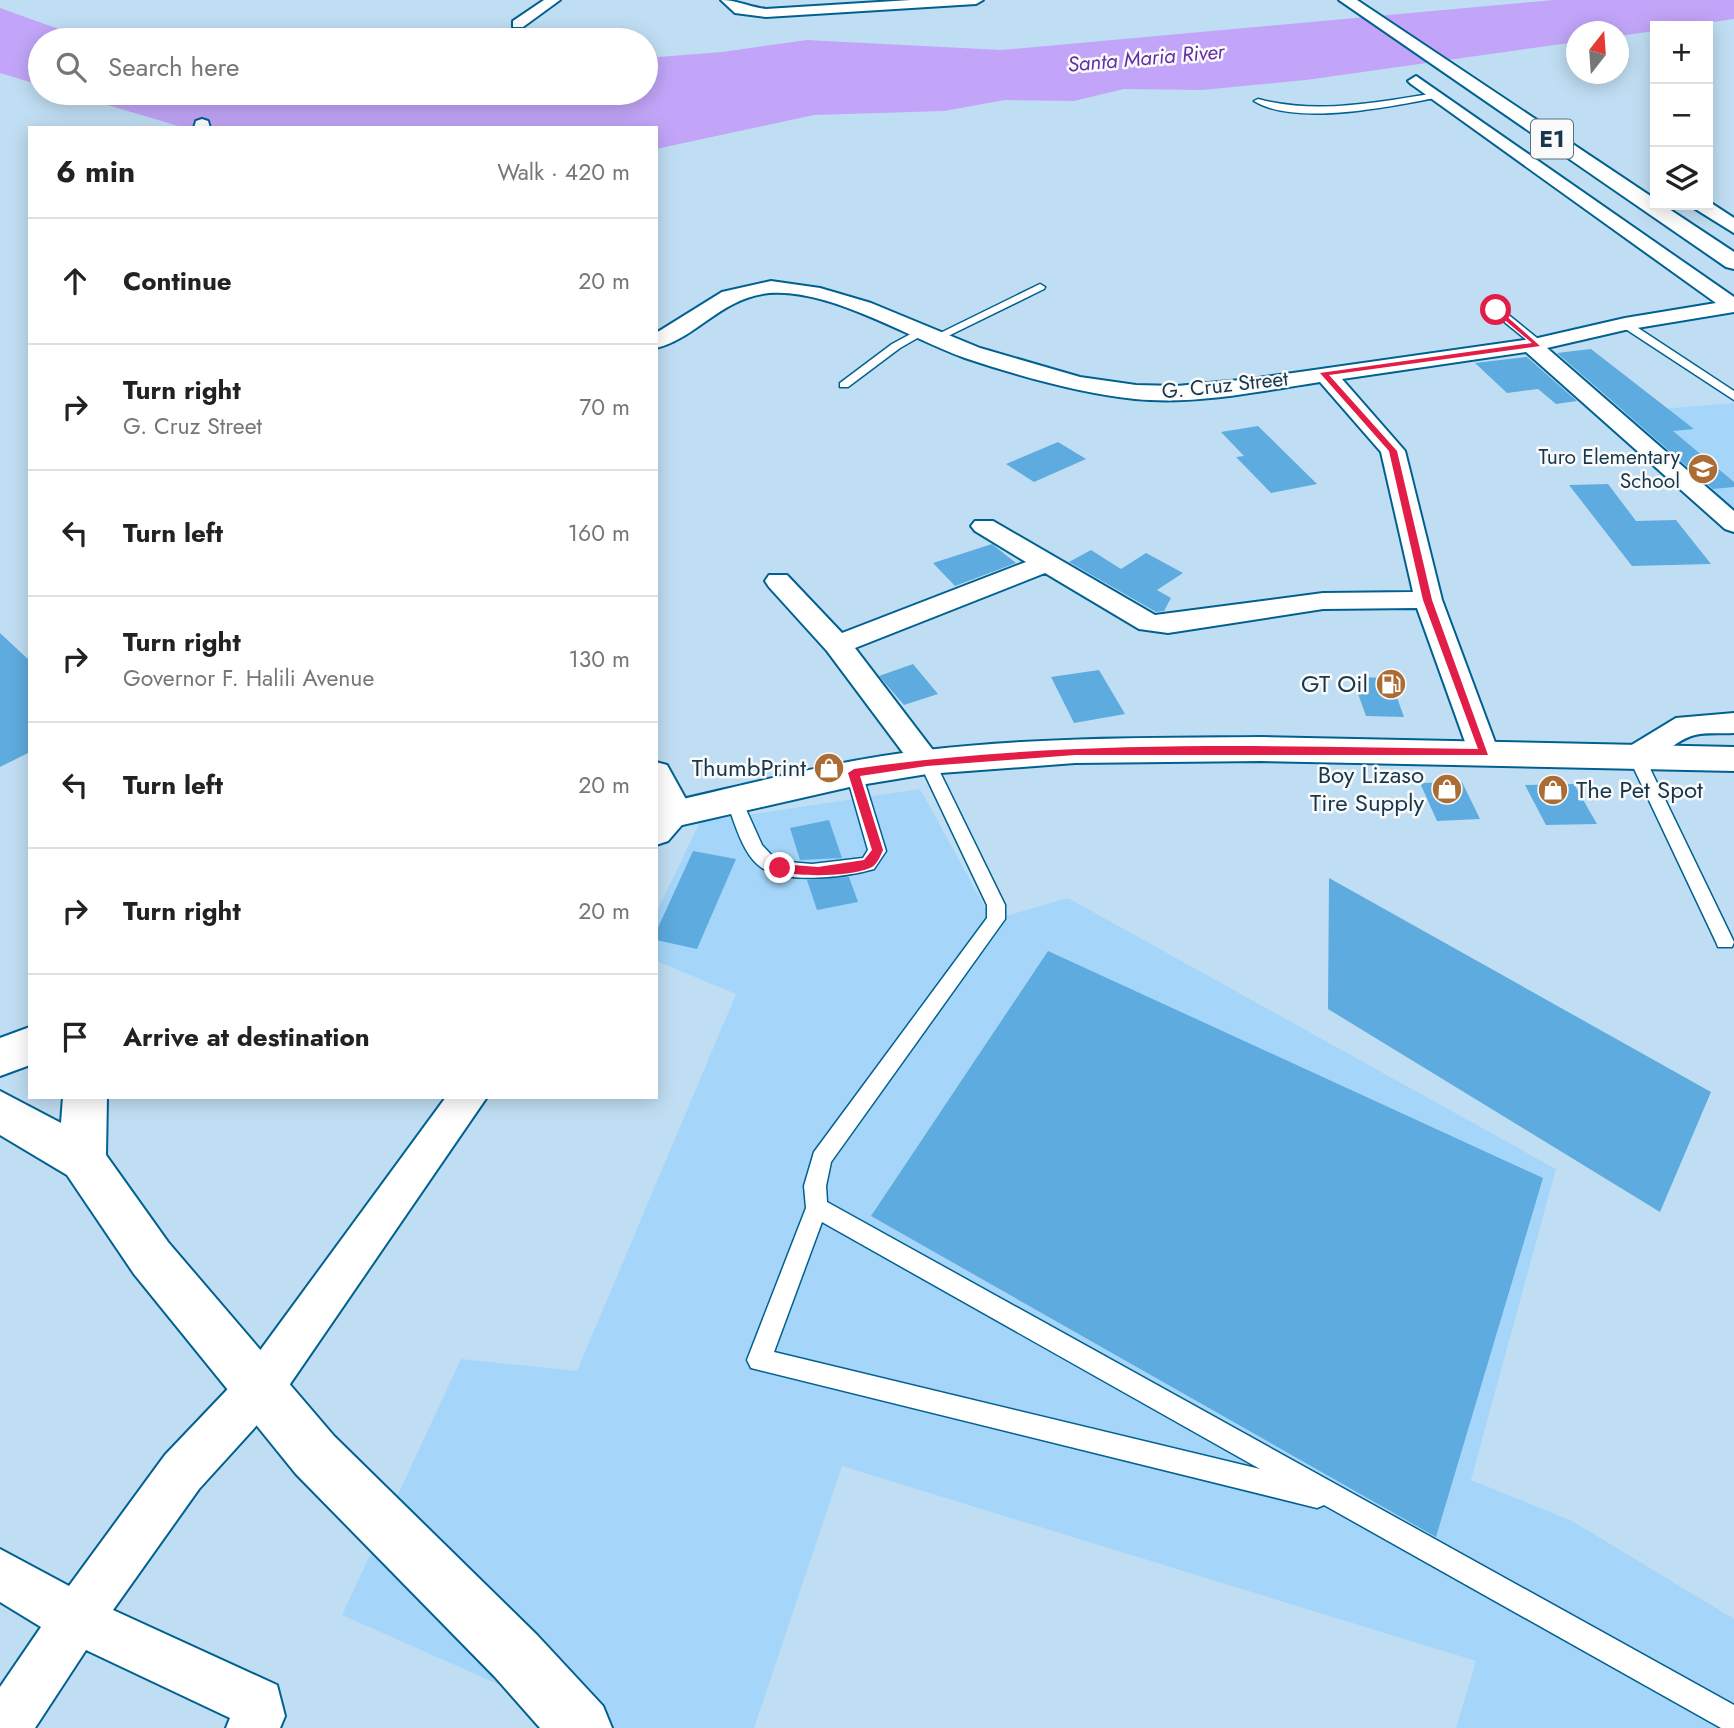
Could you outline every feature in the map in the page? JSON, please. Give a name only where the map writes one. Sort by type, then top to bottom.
[{"type":"main road","name":"E1","points":[[1348,1],[1734,262]]},
{"type":"main road","points":[[1629,190],[1657,230],[1734,287]]},
{"type":"main road","points":[[1707,210],[1734,227]]},
{"type":"main road","points":[[663,821],[734,800],[854,773],[927,762],[1075,751],[1261,749],[1734,759]]},
{"type":"main road","points":[[0,1058],[28,1046]]},
{"type":"main road","points":[[83,1160],[85,1099]]},
{"type":"main road","points":[[0,1111],[83,1160],[151,1258],[315,1455],[516,1656],[581,1728]]},
{"type":"street","points":[[518,24],[553,0]]},
{"type":"street","points":[[728,0],[740,10],[751,13],[895,3],[975,1]]},
{"type":"street","points":[[1416,80],[1734,306]]},
{"type":"street","name":"G. Cruz Street","points":[[658,341],[729,296],[771,287],[820,293],[864,307],[972,353],[1078,383],[1136,392],[1177,393],[1251,386],[1324,373],[1534,344],[1625,324],[1734,306]]},
{"type":"street","points":[[1534,344],[1734,524]]},
{"type":"street","points":[[1324,373],[1393,451],[1428,600],[1484,753]]},
{"type":"street","points":[[984,526],[1149,623],[1168,624],[1323,601],[1428,600]]},
{"type":"street","points":[[837,645],[1047,563]]},
{"type":"street","points":[[778,581],[837,645],[927,762]]},
{"type":"street","points":[[1636,756],[1687,725],[1734,723]]},
{"type":"street","points":[[658,787],[663,821]]},
{"type":"street","points":[[4,1728],[76,1619],[182,1472],[261,1387],[467,1099]]},
{"type":"street","points":[[0,1574],[76,1619],[258,1704],[259,1716],[253,1728]]},
{"type":"lane","points":[[1258,101],[1273,107],[1301,110],[1437,95]]},
{"type":"lane","points":[[844,385],[895,346],[929,335],[1040,286]]},
{"type":"lane","points":[[1496,310],[1534,344]]},
{"type":"lane","points":[[1625,324],[1734,396]]},
{"type":"lane","points":[[1636,756],[1725,942]]},
{"type":"lane","points":[[927,762],[996,905],[996,919],[821,1159],[815,1186],[817,1208],[759,1360],[1340,1500]]},
{"type":"lane","points":[[734,800],[763,860],[771,864],[780,868],[818,871],[868,864],[877,850],[854,773]]},
{"type":"lane","points":[[817,1208],[1734,1720]]},
{"type":"shaded area","name":"Turo Elementary School","points":[[1734,403],[1734,525],[1610,413]]},
{"type":"shaded area","points":[[920,789],[992,920],[1068,898],[1556,1169],[1471,1480],[1572,1521],[1734,1619],[1734,1728],[1456,1728],[1476,1661],[842,1466],[754,1728],[597,1728],[342,1615],[461,1359],[577,1371],[736,994],[658,962],[658,909],[700,822]]},
{"type":"water","name":"Santa Maria River","points":[[1553,0],[1734,0],[1734,19],[1713,22],[1650,21],[1650,32],[1629,35],[1629,21],[1566,21],[1566,43],[1306,80],[1202,90],[1124,89],[1074,101],[1005,100],[944,111],[814,115],[658,149],[658,126],[178,126],[107,105],[658,105],[658,57],[722,52],[807,40],[1001,50]]},
{"type":"water","points":[[0,8],[56,28],[28,28],[28,81],[0,73]]},
{"type":"building","points":[[1591,349],[1694,429],[1673,431],[1734,482],[1734,487],[1713,489],[1557,353]]},
{"type":"building","points":[[1527,357],[1577,401],[1556,404],[1538,389],[1507,393],[1475,363]]},
{"type":"building","points":[[1258,426],[1317,484],[1271,493],[1236,457],[1244,456],[1221,432]]},
{"type":"building","points":[[1058,442],[1086,459],[1034,482],[1006,464]]},
{"type":"building","points":[[1608,484],[1636,521],[1676,520],[1711,564],[1632,566],[1569,485]]},
{"type":"building","points":[[992,544],[1016,563],[955,586],[933,563]]},
{"type":"building","points":[[1091,550],[1121,569],[1146,553],[1183,573],[1157,590],[1171,598],[1164,611],[1156,612],[1069,562]]},
{"type":"building","points":[[0,633],[28,659],[28,753],[0,767]]},
{"type":"building","points":[[913,664],[938,694],[904,705],[879,676]]},
{"type":"building","points":[[1099,670],[1125,714],[1074,723],[1051,677]]},
{"type":"building","points":[[1352,677],[1390,678],[1404,717],[1366,716]]},
{"type":"building","points":[[1462,782],[1480,819],[1437,821],[1420,783]]},
{"type":"building","points":[[1574,784],[1597,824],[1546,825],[1525,785]]},
{"type":"building","points":[[829,820],[842,858],[800,860],[790,828]]},
{"type":"building","points":[[693,851],[736,859],[697,949],[658,940],[658,928]]},
{"type":"building","points":[[849,877],[858,902],[817,910],[807,880]]},
{"type":"building","points":[[1329,878],[1711,1092],[1660,1212],[1328,1009]]},
{"type":"building","points":[[1048,951],[1543,1178],[1436,1537],[871,1216]]},
{"type":"place","name":"Turo Elementary School","points":[[1703,469]]},
{"type":"place","name":"GT Oil","points":[[1391,684]]},
{"type":"place","name":"ThumbPrint","points":[[829,768]]},
{"type":"place","name":"Boy Lizaso Tire Supply","points":[[1447,789]]},
{"type":"place","name":"The Pet Spot","points":[[1553,790]]},
{"type":"route","points":[[780,868],[818,871],[868,864],[874,858],[877,850],[854,773],[927,762],[1075,751],[1261,749],[1484,753],[1428,600],[1393,451],[1324,373],[1538,344],[1496,310]]}]
